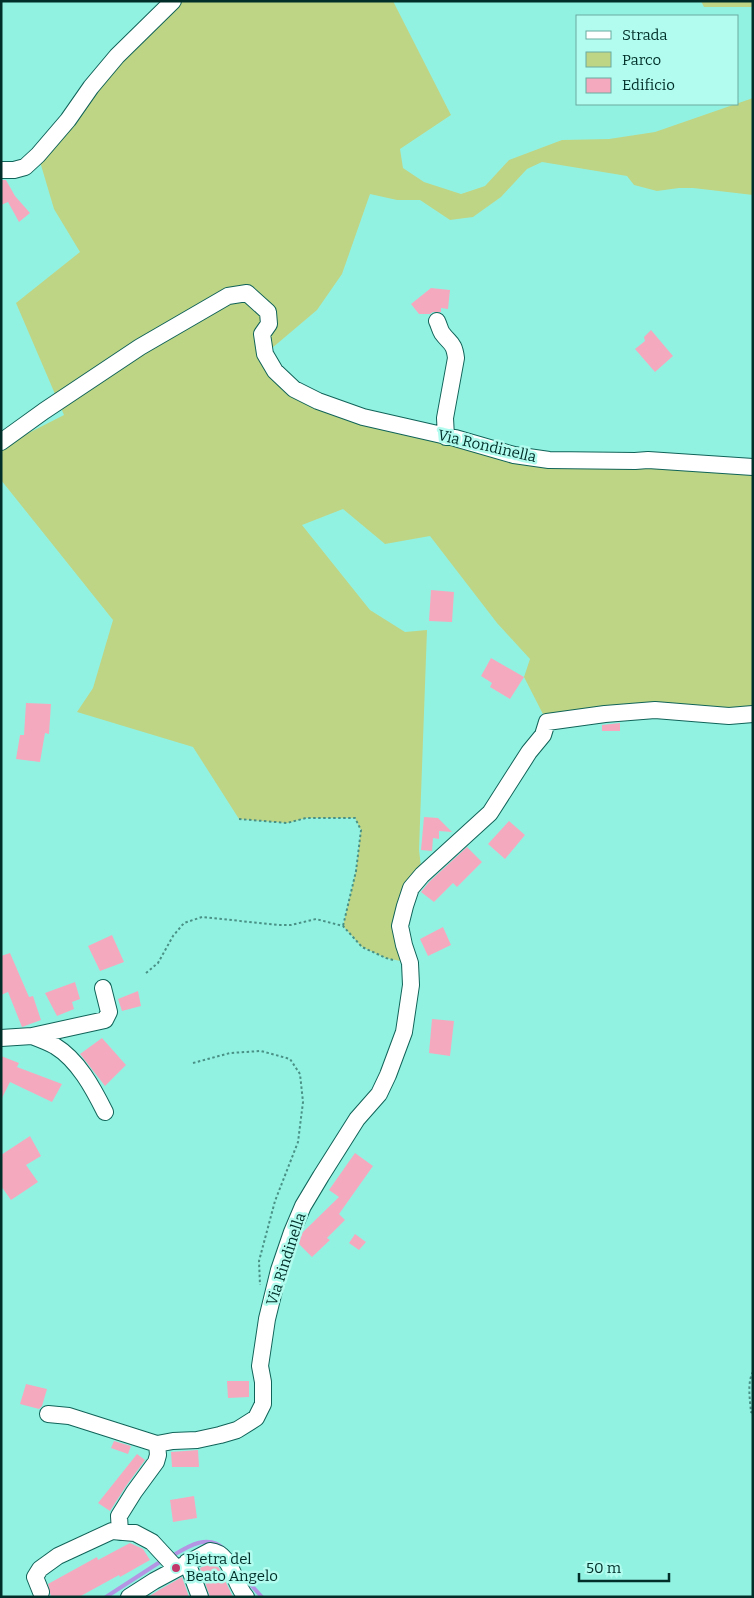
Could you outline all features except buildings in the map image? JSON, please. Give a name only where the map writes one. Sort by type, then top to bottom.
[{"type":"street","points":[[1,170],[14,170],[25,166],[38,155],[68,120],[91,86],[117,56],[172,1]]},
{"type":"street","name":"Via Rondinella","points":[[1,442],[140,347],[228,296],[247,293],[268,312],[269,324],[262,334],[265,354],[275,372],[294,389],[318,401],[363,417],[446,436],[514,455],[549,460],[648,460],[753,467]]},
{"type":"street","points":[[437,321],[455,349],[456,358],[445,418],[446,436]]},
{"type":"street","points":[[410,963],[400,926],[404,906],[411,888],[436,861],[490,813],[529,752],[543,735],[547,722],[605,714],[655,710],[729,716],[753,714]]},
{"type":"street","name":"Via Rindinella","points":[[157,1444],[197,1440],[237,1430],[256,1418],[263,1404],[263,1382],[260,1366],[267,1319],[292,1232],[303,1206],[357,1119],[379,1094],[388,1075],[404,1032],[411,985],[410,963]]},
{"type":"street","points":[[1,1038],[32,1036],[104,1020],[109,1012],[103,988]]},
{"type":"street","points":[[32,1036],[55,1046],[74,1062],[92,1088],[105,1112]]},
{"type":"street","points":[[48,1414],[69,1416],[157,1444],[158,1455],[156,1462],[119,1516],[120,1532]]},
{"type":"street","points":[[41,1592],[35,1577],[40,1569],[58,1556],[112,1531],[134,1533],[152,1542],[181,1565],[200,1597]]},
{"type":"street","points":[[138,1594],[181,1565],[210,1550],[217,1551],[227,1560],[241,1591],[246,1597]]},
{"type":"path","points":[[239,819],[287,823],[306,818],[355,818],[361,830],[356,871],[343,926]]},
{"type":"path","points":[[146,973],[158,963],[173,936],[184,923],[202,916],[279,925],[291,925],[316,919],[343,926],[362,947],[386,958],[410,963]]},
{"type":"path","points":[[193,1063],[230,1053],[261,1051],[290,1059],[300,1074],[303,1102],[298,1142],[275,1201],[260,1262],[260,1285],[274,1290]]},
{"type":"path","points":[[753,1372],[750,1375],[751,1412],[753,1413]]},
{"type":"green space","points":[[173,1],[393,1],[451,115],[400,149],[403,168],[424,182],[461,194],[485,186],[509,160],[562,140],[609,139],[655,132],[733,105],[739,105],[739,103],[753,98],[753,195],[693,188],[657,191],[634,185],[627,176],[542,162],[527,169],[501,197],[473,217],[450,220],[420,200],[397,200],[370,194],[342,274],[317,310],[265,354],[294,389],[514,455],[753,467],[753,714],[699,713],[547,722],[524,677],[530,659],[497,623],[430,536],[385,544],[343,509],[302,525],[370,610],[405,632],[427,630],[419,850],[422,875],[405,906],[410,963],[386,958],[362,947],[343,926],[356,871],[361,830],[355,818],[306,818],[287,823],[239,819],[193,747],[77,712],[93,688],[113,620],[1,480],[1,447],[64,415],[16,303],[80,252],[54,209],[38,155]]},
{"type":"green space","points":[[701,1],[753,1],[753,7],[704,7]]},
{"type":"waterway","points":[[172,1556],[191,1546],[204,1542],[218,1544],[224,1549]]},
{"type":"waterway","points":[[106,1597],[163,1560]]},
{"type":"waterway","points":[[242,1575],[262,1597]]},
{"type":"place","name":"Pietra del Beato Angelo","points":[[176,1568]]}]
